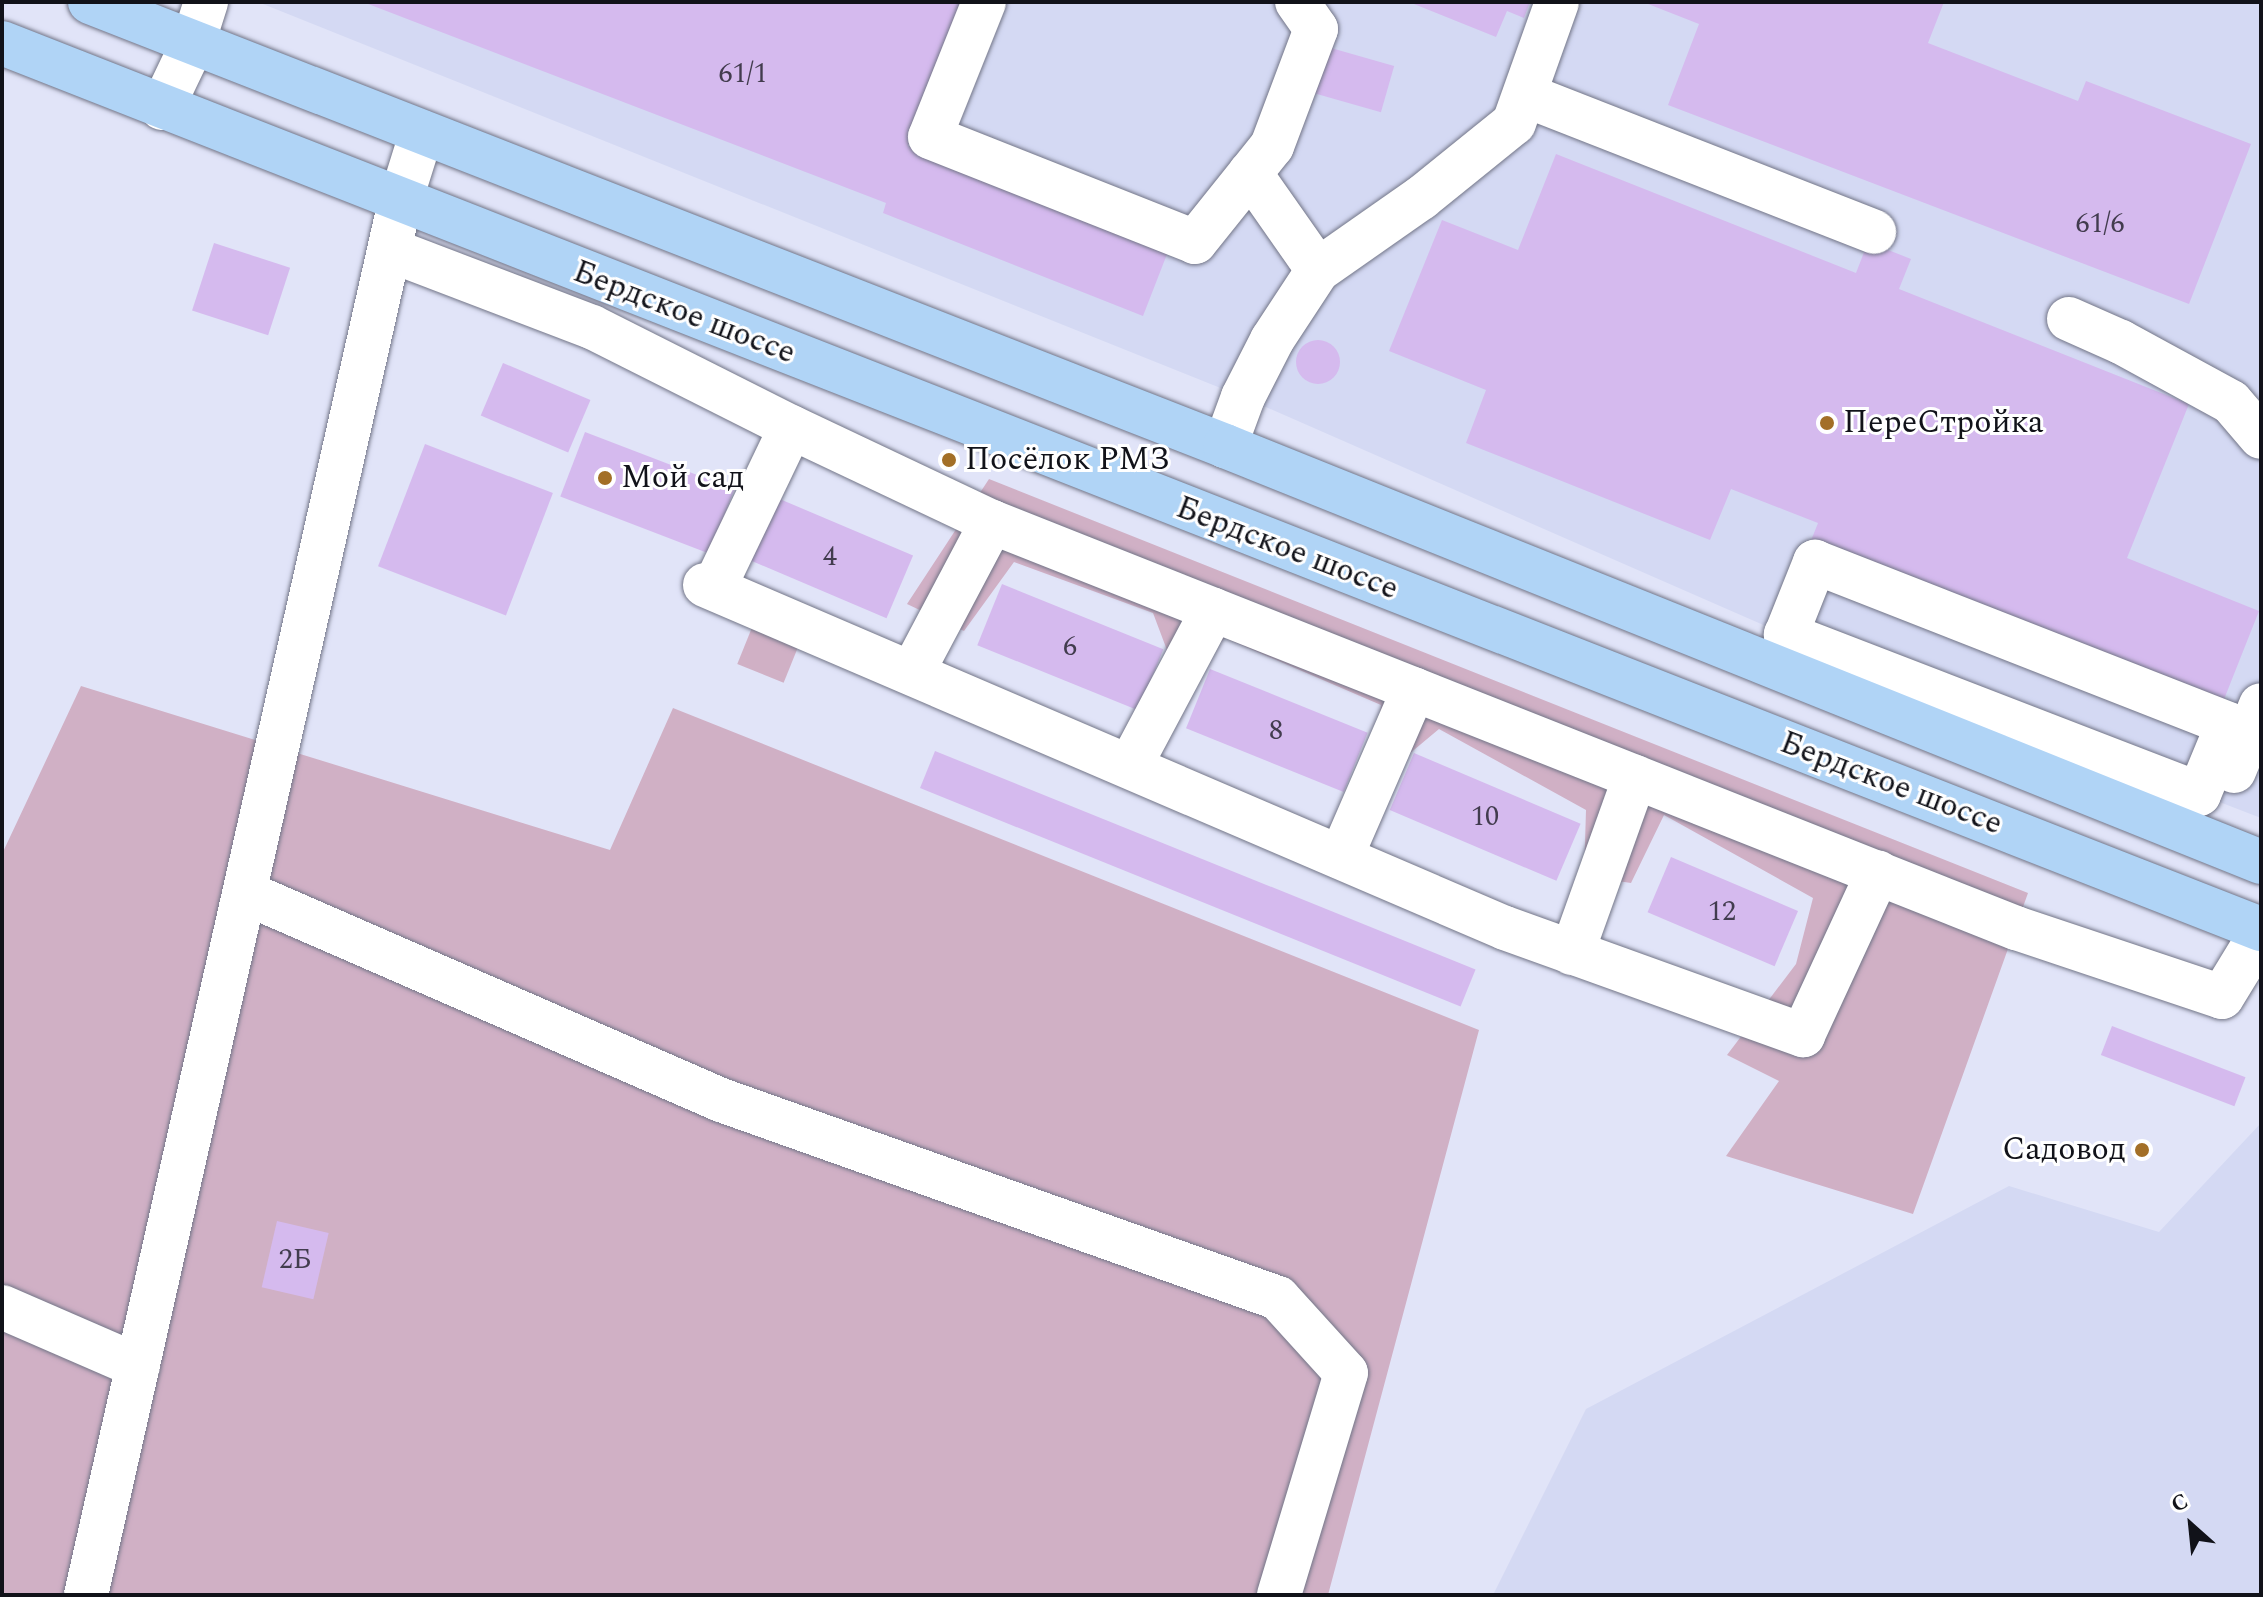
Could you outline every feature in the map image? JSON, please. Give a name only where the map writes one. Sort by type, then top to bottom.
[{"type":"highway","name":"Бердское шоссе","points":[[90,2],[1225,446],[1837,673],[2261,862]]},
{"type":"highway","name":"Бердское шоссе","points":[[2,43],[2261,931]]},
{"type":"street","points":[[162,108],[193,43],[206,2]]},
{"type":"street","points":[[984,2],[930,137],[1195,242],[1272,146],[1316,29],[1297,2]]},
{"type":"street","points":[[1225,446],[1243,397],[1272,340],[1318,270],[1421,198],[1514,123],[1557,2]]},
{"type":"street","points":[[1525,95],[1874,232]]},
{"type":"street","points":[[86,1595],[400,202],[422,132]]},
{"type":"street","points":[[1250,173],[1318,270]]},
{"type":"street","points":[[390,250],[589,344],[791,427],[992,522],[2016,928],[2222,997],[2261,931]]},
{"type":"street","points":[[2069,319],[2121,342],[2231,402],[2261,437]]},
{"type":"street","points":[[791,427],[710,586],[1572,953],[1803,1035],[1878,873]]},
{"type":"street","points":[[912,673],[992,522]]},
{"type":"street","points":[[2206,840],[2223,766],[2228,724],[1815,562],[1786,635],[1837,673],[2199,794],[2223,766],[2261,705]]},
{"type":"street","points":[[1130,766],[1213,610]]},
{"type":"street","points":[[1341,857],[1414,689]]},
{"type":"street","points":[[1572,953],[1635,777]]},
{"type":"street","points":[[246,893],[721,1100],[1278,1298],[1346,1373],[1279,1595]]},
{"type":"street","points":[[2,1307],[138,1366]]},
{"type":"shaded area","points":[[258,2],[2261,2],[2261,818],[1786,635],[1243,397]]},
{"type":"shaded area","points":[[989,479],[2028,893],[1913,1214],[1726,1156],[1779,1081],[1727,1055],[1796,964],[1813,898],[1664,815],[1631,883],[1584,876],[1586,810],[1439,729],[1372,785],[1381,705],[1225,638],[1179,682],[1153,613],[1014,562],[964,631],[907,604]]},
{"type":"shaded area","points":[[753,625],[799,644],[784,683],[737,664]]},
{"type":"shaded area","points":[[81,686],[610,850],[673,708],[1479,1030],[1328,1595],[2,1595],[2,854]]},
{"type":"shaded area","points":[[2261,1123],[2261,1595],[1493,1595],[1586,1409],[2009,1186],[2159,1232]]},
{"type":"building","points":[[363,2],[964,2],[908,146],[1169,249],[1143,316],[883,213],[886,203]]},
{"type":"building","points":[[1409,2],[1530,2],[1524,18],[1507,11],[1496,37]]},
{"type":"building","points":[[1643,2],[1944,2],[1928,43],[2078,101],[2086,81],[2251,144],[2189,304],[1668,105],[1699,24]]},
{"type":"building","points":[[1324,46],[1394,66],[1381,112],[1311,92]]},
{"type":"building","name":"ПереСтройка","points":[[1556,154],[1856,273],[1868,242],[1911,259],[1899,289],[2189,404],[2127,558],[2259,611],[2219,712],[1808,548],[1818,523],[1731,489],[1710,540],[1466,443],[1486,390],[1389,351],[1442,220],[1518,250]]},
{"type":"building","points":[[214,243],[290,268],[268,335],[192,311]]},
{"type":"building","points":[[1318,340],[1333,347],[1340,362],[1333,377],[1318,384],[1303,377],[1296,362],[1303,347]]},
{"type":"building","points":[[503,363],[590,400],[568,453],[481,415]]},
{"type":"building","points":[[585,432],[734,489],[710,554],[560,496]]},
{"type":"building","points":[[425,444],[553,493],[506,615],[378,566]]},
{"type":"building","points":[[775,497],[913,556],[887,618],[748,560]]},
{"type":"building","points":[[1002,584],[1163,649],[1139,710],[977,645]]},
{"type":"building","points":[[1210,669],[1368,733],[1344,792],[1186,728]]},
{"type":"building","points":[[935,751],[1476,969],[1461,1006],[920,788]]},
{"type":"building","points":[[1414,753],[1581,824],[1556,881],[1390,810]]},
{"type":"building","points":[[1671,857],[1798,911],[1775,966],[1648,912]]},
{"type":"building","points":[[2112,1026],[2246,1077],[2234,1106],[2101,1055]]},
{"type":"building","points":[[277,1221],[329,1233],[313,1299],[262,1287]]},
{"type":"place","name":"ПереСтройка","points":[[1827,423]]},
{"type":"place","name":"Посёлок РМЗ","points":[[949,460]]},
{"type":"place","name":"Мой сад","points":[[605,478]]},
{"type":"place","name":"Садовод","points":[[2142,1150]]}]
